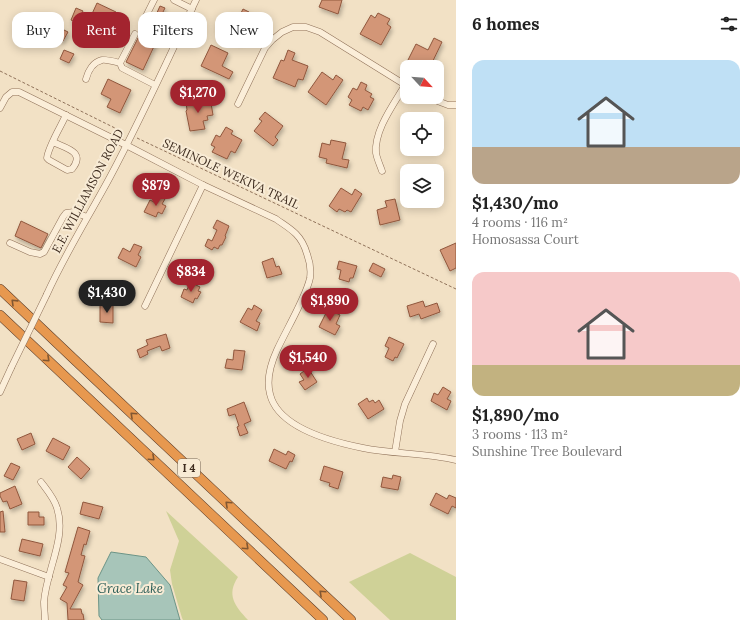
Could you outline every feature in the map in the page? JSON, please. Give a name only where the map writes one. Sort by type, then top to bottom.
[{"type":"highway","name":"I 4","points":[[0,289],[351,620]]},
{"type":"highway","name":"I 4","points":[[0,315],[323,620]]},
{"type":"street","points":[[148,12],[154,0]]},
{"type":"street","points":[[174,0],[192,9]]},
{"type":"street","name":"E.E. WILLIAMSON ROAD","points":[[0,392],[64,258],[110,178],[131,136],[196,0]]},
{"type":"street","points":[[238,104],[265,48],[282,32],[293,27],[306,27],[320,32],[400,82]]},
{"type":"street","points":[[120,63],[135,34]]},
{"type":"street","points":[[86,79],[88,71],[96,62],[103,59],[120,63]]},
{"type":"street","points":[[120,63],[122,68],[155,86]]},
{"type":"street","points":[[0,108],[6,97],[12,92],[19,92],[203,185],[276,219],[287,226],[297,235],[305,247],[310,261],[310,278],[306,292],[272,362],[269,380],[270,394],[276,407],[287,420],[304,430],[332,440],[363,448],[456,460]]},
{"type":"street","points":[[382,171],[376,154],[380,128],[400,96]]},
{"type":"street","points":[[444,103],[456,105]]},
{"type":"street","points":[[53,142],[76,154],[77,158],[72,169],[67,170],[47,158],[47,155],[53,142],[66,115]]},
{"type":"street","points":[[145,306],[203,185]]},
{"type":"street","points":[[10,243],[30,252],[40,254],[44,252],[66,214],[74,212],[87,217]]},
{"type":"street","points":[[395,452],[400,421],[405,404],[433,344]]},
{"type":"street","points":[[41,482],[58,508],[60,521],[60,536],[44,602],[45,620]]},
{"type":"street","points":[[0,559],[49,577]]},
{"type":"path","name":"SEMINOLE WEKIVA TRAIL","points":[[0,71],[131,136],[456,289]]},
{"type":"green space","points":[[166,511],[238,577],[234,583],[232,595],[239,610],[248,620],[183,620],[172,584],[170,570],[179,541]]},
{"type":"green space","points":[[410,553],[456,577],[456,620],[390,620],[349,582]]},
{"type":"water","name":"Grace Lake","points":[[111,552],[146,557],[170,585],[180,620],[102,620],[99,616],[98,578]]},
{"type":"building","points":[[322,0],[342,0],[338,14],[319,7]]},
{"type":"building","points":[[97,3],[116,12],[93,12]]},
{"type":"building","points":[[160,6],[165,8],[163,12],[157,12]]},
{"type":"building","points":[[76,8],[83,11],[82,12],[74,12]]},
{"type":"building","points":[[243,9],[249,12],[242,12]]},
{"type":"building","points":[[378,13],[390,19],[387,24],[391,27],[381,45],[360,34],[371,15],[375,18]]},
{"type":"building","points":[[64,30],[68,32],[64,39]]},
{"type":"building","points":[[138,38],[138,48],[153,48],[143,70],[126,62]]},
{"type":"building","points":[[434,38],[442,42],[433,60],[408,60],[416,44],[428,50]]},
{"type":"building","points":[[211,45],[228,53],[222,66],[233,72],[229,79],[201,66]]},
{"type":"building","points":[[64,50],[74,54],[69,63],[60,59]]},
{"type":"building","points":[[288,50],[295,53],[292,60],[308,66],[303,80],[298,79],[295,87],[273,78],[281,60],[284,61]]},
{"type":"building","points":[[322,72],[333,80],[336,75],[343,80],[326,105],[308,92]]},
{"type":"building","points":[[108,79],[131,90],[120,113],[107,107],[111,99],[101,94]]},
{"type":"building","points":[[361,82],[367,85],[365,90],[372,94],[370,97],[374,99],[368,110],[363,107],[361,111],[349,105],[352,100],[348,97],[353,88],[357,90]]},
{"type":"building","points":[[205,98],[206,103],[211,103],[213,115],[207,116],[208,120],[203,121],[205,129],[190,131],[186,111],[186,102]]},
{"type":"building","points":[[265,112],[283,126],[275,137],[278,140],[273,146],[254,131],[262,121],[259,119]]},
{"type":"building","points":[[226,127],[233,131],[231,134],[242,140],[235,153],[231,151],[227,159],[212,152],[215,147],[211,145],[216,135],[220,137]]},
{"type":"building","points":[[331,140],[346,143],[342,159],[349,160],[347,168],[326,163],[327,159],[319,157],[322,143],[330,145]]},
{"type":"building","points":[[341,188],[352,195],[355,189],[362,194],[351,212],[347,210],[345,212],[339,209],[337,212],[329,206]]},
{"type":"building","points":[[157,196],[165,199],[162,204],[166,206],[162,214],[158,212],[156,217],[144,212],[150,200],[154,202]]},
{"type":"building","points":[[395,199],[400,220],[380,225],[377,210],[387,207],[385,201]]},
{"type":"building","points":[[217,220],[229,226],[222,245],[220,245],[218,249],[214,247],[212,250],[205,246],[208,239],[212,241],[217,230],[213,228]]},
{"type":"building","points":[[21,221],[48,234],[41,248],[15,236]]},
{"type":"building","points":[[456,243],[456,268],[450,271],[440,250]]},
{"type":"building","points":[[134,244],[142,247],[138,255],[141,257],[136,267],[118,258],[123,248],[130,252]]},
{"type":"building","points":[[273,258],[276,267],[279,266],[282,274],[267,278],[262,262]]},
{"type":"building","points":[[339,261],[357,266],[353,278],[350,278],[349,282],[339,279],[341,270],[337,269]]},
{"type":"building","points":[[373,263],[385,269],[381,277],[369,271]]},
{"type":"building","points":[[190,282],[200,287],[198,291],[201,292],[197,299],[195,298],[193,303],[181,297],[184,289],[187,290]]},
{"type":"building","points":[[423,301],[425,307],[437,303],[440,312],[421,319],[419,314],[410,317],[407,306]]},
{"type":"building","points":[[100,305],[113,305],[113,323],[100,322]]},
{"type":"building","points":[[254,305],[262,310],[256,321],[260,323],[257,331],[240,322],[248,308],[252,310]]},
{"type":"building","points":[[328,309],[340,315],[336,324],[340,326],[335,335],[319,327]]},
{"type":"building","points":[[166,334],[170,348],[162,351],[160,346],[147,351],[148,354],[140,358],[137,350],[148,345],[146,340]]},
{"type":"building","points":[[389,337],[404,344],[397,358],[395,357],[393,361],[385,357],[389,348],[385,346]]},
{"type":"building","points":[[234,350],[245,351],[242,370],[225,368],[227,359],[233,360]]},
{"type":"building","points":[[308,368],[317,382],[305,390],[299,382],[304,380],[300,374]]},
{"type":"building","points":[[443,387],[451,392],[447,399],[451,401],[447,410],[431,401],[434,393],[438,395]]},
{"type":"building","points":[[367,398],[369,402],[373,400],[375,403],[379,400],[384,409],[368,419],[358,404]]},
{"type":"building","points":[[244,402],[251,421],[244,424],[248,433],[240,436],[237,427],[239,426],[235,414],[229,416],[227,409]]},
{"type":"building","points":[[31,433],[35,444],[22,450],[17,439]]},
{"type":"building","points":[[53,438],[70,447],[63,460],[46,451]]},
{"type":"building","points":[[274,449],[286,455],[288,451],[295,455],[292,462],[290,461],[286,469],[269,461]]},
{"type":"building","points":[[77,457],[90,469],[81,479],[68,467]]},
{"type":"building","points":[[11,463],[20,467],[13,480],[4,476]]},
{"type":"building","points":[[324,466],[343,472],[338,489],[329,486],[330,483],[320,480]]},
{"type":"building","points":[[393,475],[401,477],[398,490],[381,487],[383,477],[392,479]]},
{"type":"building","points":[[15,486],[22,504],[10,509],[7,501],[3,502],[0,493]]},
{"type":"building","points":[[436,493],[447,499],[449,495],[456,498],[456,508],[452,506],[448,514],[430,505]]},
{"type":"building","points":[[83,502],[103,507],[99,519],[80,514]]},
{"type":"building","points":[[3,511],[5,532],[0,532],[0,512]]},
{"type":"building","points":[[28,512],[39,512],[39,517],[44,517],[44,525],[28,525]]},
{"type":"building","points":[[78,527],[90,531],[81,555],[85,556],[78,582],[83,585],[70,609],[81,609],[84,620],[68,620],[67,603],[60,599],[67,587],[63,585],[69,573],[65,572]]},
{"type":"building","points":[[22,539],[43,544],[40,556],[19,551]]},
{"type":"building","points":[[14,580],[27,582],[24,601],[11,599]]}]
